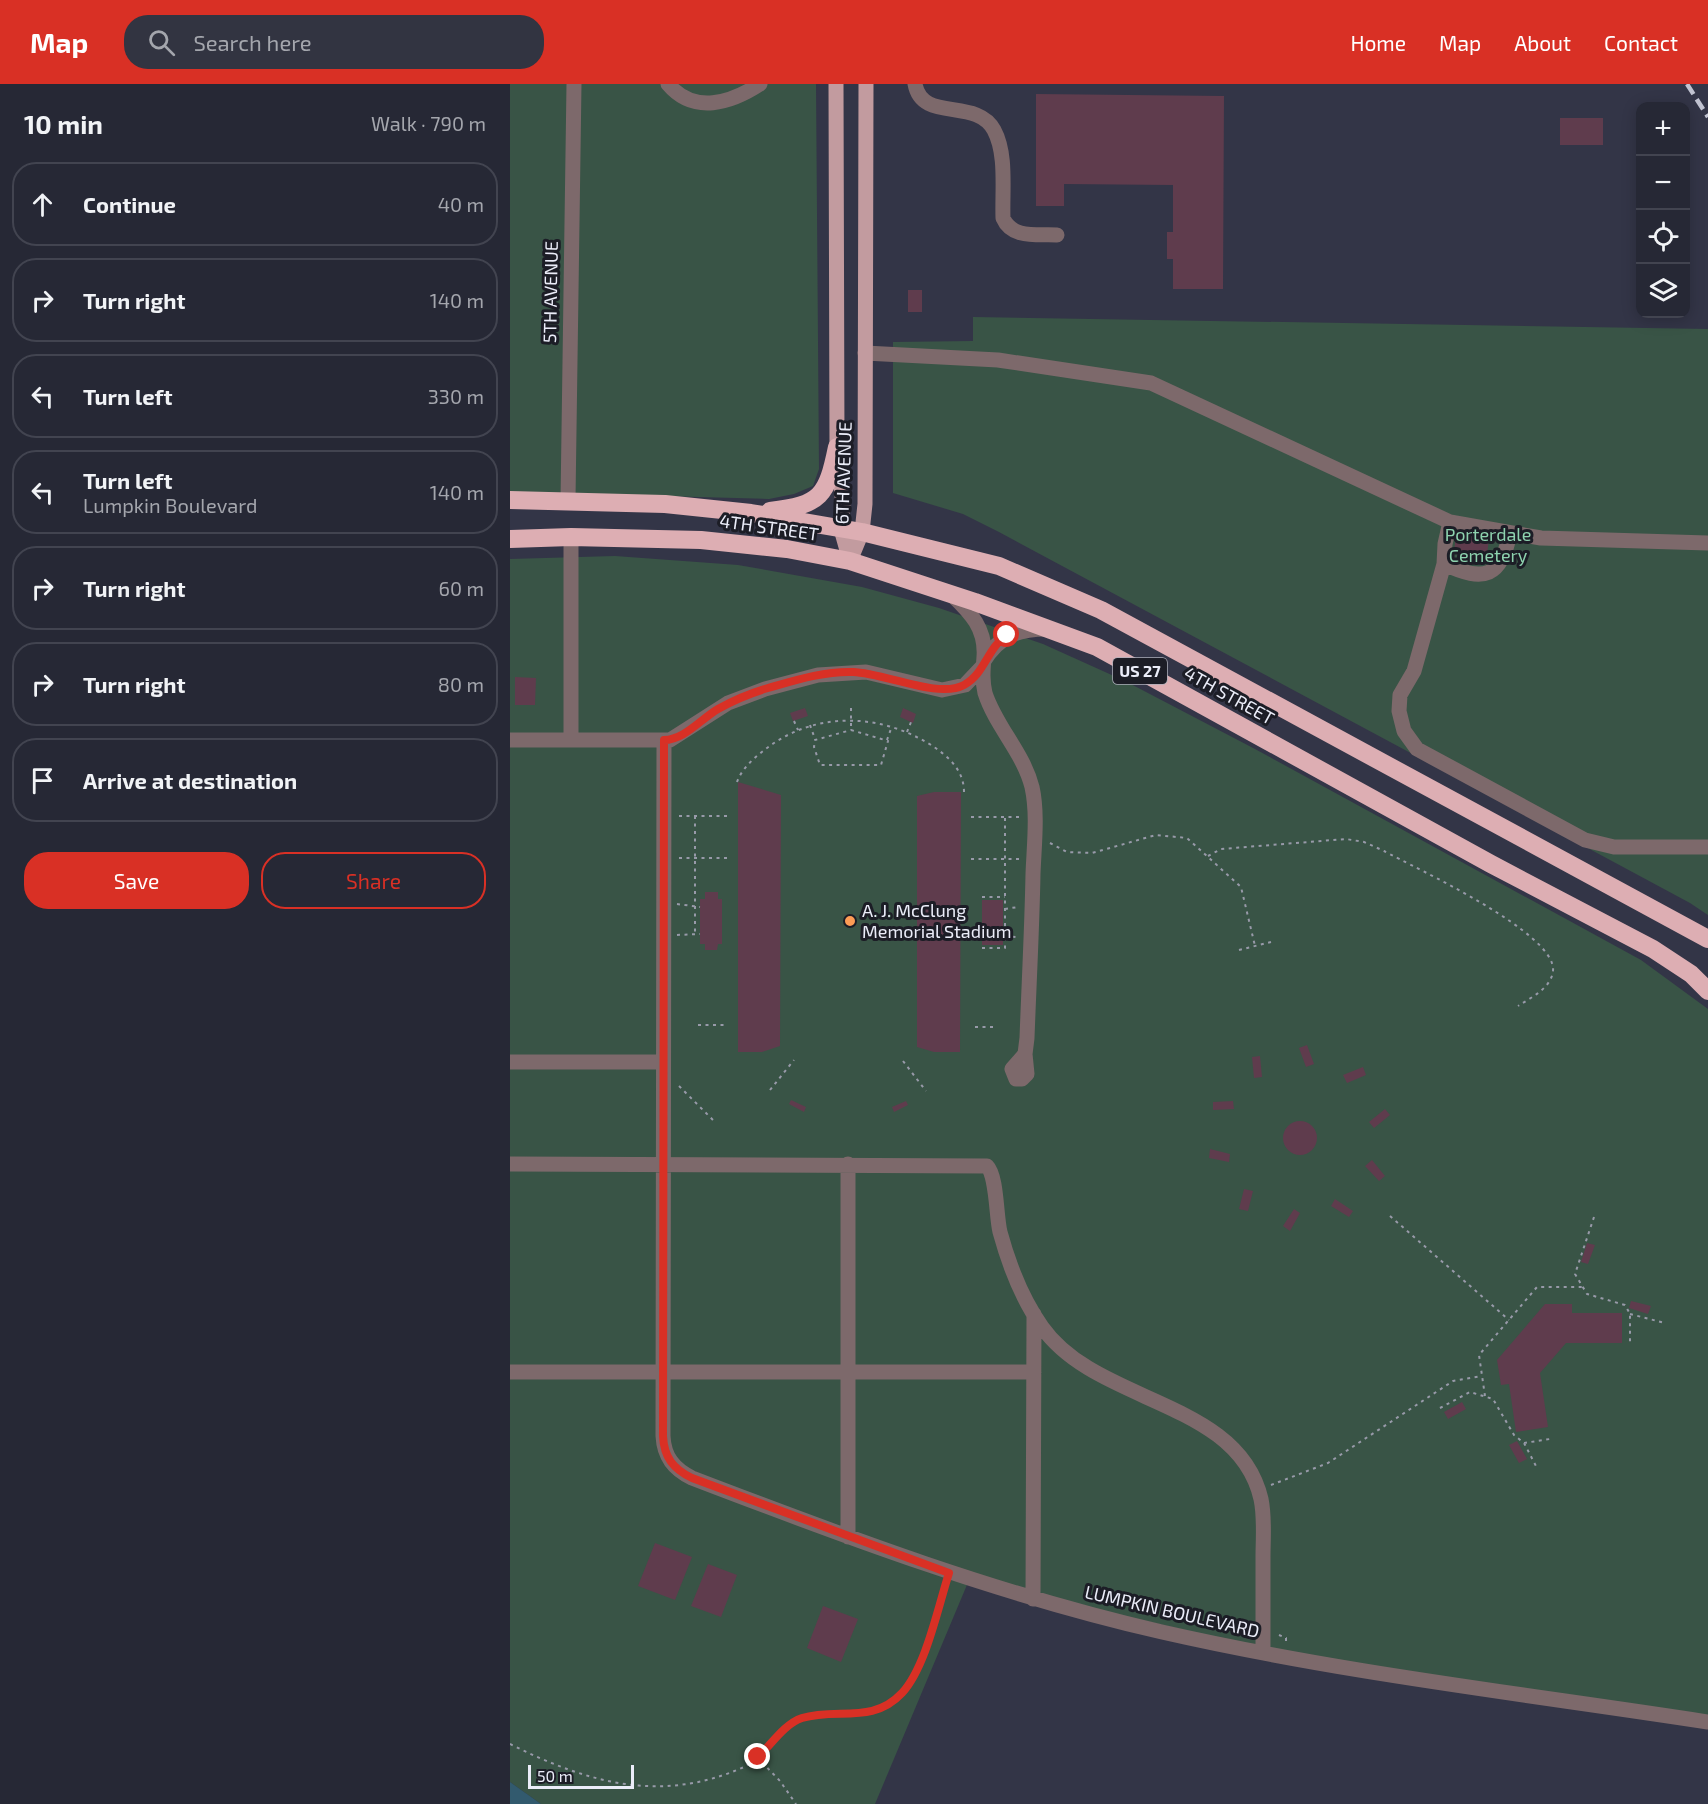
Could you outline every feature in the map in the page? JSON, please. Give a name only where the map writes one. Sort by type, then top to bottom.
[{"type":"highway","points":[[751,513],[798,507],[818,496],[830,481],[837,447]]},
{"type":"highway","name":"4TH STREET","points":[[510,500],[665,504],[751,513],[862,532],[999,566],[1101,610],[1708,939]]},
{"type":"highway","name":"4TH STREET","points":[[510,539],[571,537],[701,540],[787,549],[850,561],[1097,647],[1491,864],[1653,949],[1691,974],[1708,991]]},
{"type":"main road","name":"6TH AVENUE","points":[[836,84],[837,447],[843,506],[840,529],[850,561]]},
{"type":"main road","name":"6TH AVENUE","points":[[850,561],[862,532],[865,504],[866,84]]},
{"type":"street","name":"5TH AVENUE","points":[[568,500],[574,84]]},
{"type":"street","points":[[668,84],[678,95],[708,104],[738,99],[760,84]]},
{"type":"street","points":[[915,84],[922,98],[932,106],[979,113],[994,129],[1000,145],[1003,218],[1007,228],[1020,234],[1057,235]]},
{"type":"street","points":[[866,353],[998,360],[1151,383],[1450,522],[1541,538],[1708,543]]},
{"type":"street","points":[[1450,522],[1445,544],[1444,564],[1414,671],[1400,695],[1399,711],[1404,731],[1417,749],[1585,840],[1614,847],[1708,847]]},
{"type":"street","points":[[1444,564],[1464,573],[1485,575],[1499,566],[1506,554],[1510,532]]},
{"type":"street","points":[[571,537],[571,740]]},
{"type":"street","points":[[952,595],[979,625],[984,641],[984,686],[991,709],[1023,761],[1033,790],[1035,835],[1025,1054]]},
{"type":"street","points":[[952,690],[971,680],[995,645],[1007,635],[1025,630],[1050,630]]},
{"type":"street","points":[[510,740],[664,740],[678,737],[716,710],[744,696],[818,675],[866,672],[935,690],[974,693],[991,709]]},
{"type":"street","points":[[663,1372],[664,740]]},
{"type":"street","points":[[510,1062],[663,1062]]},
{"type":"street","points":[[510,1164],[987,1166],[992,1174],[997,1215],[1005,1249],[1034,1314],[1052,1339],[1078,1362],[1120,1387],[1203,1424],[1226,1443],[1246,1466],[1257,1487],[1262,1509],[1263,1653]]},
{"type":"street","points":[[848,1164],[848,1538]]},
{"type":"street","points":[[1033,1599],[1034,1314]]},
{"type":"street","points":[[510,1372],[1034,1372]]},
{"type":"street","name":"LUMPKIN BOULEVARD","points":[[663,1372],[663,1443],[670,1461],[685,1475],[848,1538],[949,1573],[1033,1599],[1161,1632],[1263,1653],[1708,1722]]},
{"type":"path","points":[[851,708],[851,730]]},
{"type":"path","points":[[794,721],[798,730]]},
{"type":"path","points":[[737,782],[759,754],[798,730],[810,725],[851,721],[892,726],[935,747],[953,763],[961,777],[964,792]]},
{"type":"path","points":[[907,732],[911,722]]},
{"type":"path","points":[[810,725],[815,739],[813,746],[820,765],[880,765],[889,745],[886,740],[851,730],[815,739]]},
{"type":"path","points":[[886,740],[892,726]]},
{"type":"path","points":[[674,816],[730,816]]},
{"type":"path","points":[[695,816],[695,934]]},
{"type":"path","points":[[971,817],[1034,817]]},
{"type":"path","points":[[982,948],[1005,948],[1005,817]]},
{"type":"path","points":[[1035,835],[1059,849],[1078,853],[1105,851],[1156,835],[1179,835],[1187,838],[1241,887],[1255,946]]},
{"type":"path","points":[[1208,856],[1221,849],[1346,839],[1374,846],[1499,914],[1526,931],[1542,946],[1553,965],[1551,976],[1542,990],[1518,1006]]},
{"type":"path","points":[[674,858],[730,858]]},
{"type":"path","points":[[971,859],[1034,859]]},
{"type":"path","points":[[982,897],[1005,897]]},
{"type":"path","points":[[674,904],[700,907]]},
{"type":"path","points":[[674,935],[700,934]]},
{"type":"path","points":[[1239,950],[1271,942]]},
{"type":"path","points":[[698,1025],[724,1025]]},
{"type":"path","points":[[975,1027],[996,1027]]},
{"type":"path","points":[[770,1090],[794,1060]]},
{"type":"path","points":[[903,1061],[926,1091]]},
{"type":"path","points":[[674,1086],[683,1088],[716,1123]]},
{"type":"path","points":[[1390,1216],[1509,1320]]},
{"type":"path","points":[[1594,1217],[1575,1274],[1587,1294],[1625,1305],[1630,1314],[1630,1344]]},
{"type":"path","points":[[1485,1396],[1479,1355],[1537,1287],[1583,1287]]},
{"type":"path","points":[[1630,1314],[1665,1323]]},
{"type":"path","points":[[1268,1486],[1328,1463],[1453,1381],[1482,1376]]},
{"type":"path","points":[[1440,1408],[1470,1392],[1493,1398],[1514,1435],[1524,1443],[1537,1467]]},
{"type":"path","points":[[1524,1443],[1550,1439]]},
{"type":"path","points":[[698,1787],[726,1777],[758,1757],[800,1719],[866,1713],[880,1709],[902,1693],[921,1660],[949,1573]]},
{"type":"path","points":[[510,1744],[586,1780]]},
{"type":"path","points":[[758,1757],[780,1781],[796,1804]]},
{"type":"green space","points":[[510,84],[816,84],[819,469],[813,486],[794,494],[769,499],[510,492]]},
{"type":"green space","name":"Porterdale Cemetery","points":[[973,317],[1708,329],[1708,915],[1690,903],[999,532],[963,514],[893,493],[893,342],[973,341]]},
{"type":"green space","points":[[615,556],[738,565],[862,587],[939,608],[1043,644],[1125,681],[1255,749],[1641,960],[1708,1009],[1708,1722],[1344,1667],[969,1580],[875,1804],[541,1804],[510,1782],[510,559]]},
{"type":"water","points":[[510,1782],[541,1804],[510,1804]]},
{"type":"building","points":[[1036,94],[1224,96],[1223,289],[1173,289],[1173,259],[1167,259],[1167,232],[1173,232],[1173,185],[1064,184],[1064,206],[1036,206]]},
{"type":"building","points":[[1560,118],[1603,118],[1603,145],[1560,145]]},
{"type":"building","points":[[908,290],[922,290],[922,312],[908,312]]},
{"type":"building","points":[[1456,534],[1489,538],[1487,556],[1454,553]]},
{"type":"building","points":[[515,677],[536,678],[535,705],[515,705]]},
{"type":"building","points":[[805,708],[808,716],[793,721],[790,713]]},
{"type":"building","points":[[903,708],[916,714],[913,723],[900,717]]},
{"type":"building","points":[[738,782],[781,795],[780,1046],[762,1052],[738,1052]]},
{"type":"building","points":[[934,792],[961,792],[960,1052],[934,1052],[917,1047],[917,796]]},
{"type":"building","points":[[705,892],[718,892],[718,899],[722,899],[722,944],[718,944],[717,950],[705,950],[705,944],[700,944],[700,899],[705,899]]},
{"type":"building","points":[[982,900],[1003,900],[1003,945],[982,945]]},
{"type":"building","points":[[1307,1045],[1314,1064],[1306,1067],[1299,1048]]},
{"type":"building","points":[[1260,1056],[1262,1077],[1254,1078],[1252,1057]]},
{"type":"building","points":[[1363,1067],[1366,1075],[1347,1083],[1343,1075]]},
{"type":"building","points":[[791,1100],[806,1107],[804,1112],[789,1104]]},
{"type":"building","points":[[906,1101],[908,1105],[894,1112],[892,1107]]},
{"type":"building","points":[[1233,1101],[1234,1109],[1213,1110],[1213,1102]]},
{"type":"building","points":[[1385,1109],[1390,1115],[1374,1128],[1369,1122]]},
{"type":"building","points":[[1300,1121],[1312,1126],[1317,1138],[1312,1150],[1300,1155],[1288,1150],[1283,1138],[1288,1126]]},
{"type":"building","points":[[1210,1149],[1230,1154],[1229,1162],[1209,1158]]},
{"type":"building","points":[[1372,1160],[1385,1176],[1379,1181],[1365,1166]]},
{"type":"building","points":[[1244,1189],[1253,1191],[1248,1211],[1239,1209]]},
{"type":"building","points":[[1335,1199],[1353,1211],[1349,1217],[1331,1206]]},
{"type":"building","points":[[1294,1209],[1300,1213],[1290,1231],[1283,1226]]},
{"type":"building","points":[[1587,1243],[1595,1245],[1588,1264],[1581,1262]]},
{"type":"building","points":[[1631,1301],[1651,1306],[1648,1314],[1629,1308]]},
{"type":"building","points":[[1545,1304],[1572,1304],[1572,1313],[1622,1313],[1622,1343],[1566,1343],[1540,1373],[1548,1427],[1516,1432],[1509,1384],[1501,1385],[1497,1360]]},
{"type":"building","points":[[1462,1402],[1466,1409],[1448,1419],[1444,1412]]},
{"type":"building","points":[[1517,1441],[1527,1459],[1519,1463],[1509,1445]]},
{"type":"building","points":[[655,1543],[692,1557],[675,1600],[638,1586]]},
{"type":"building","points":[[708,1564],[737,1575],[721,1617],[691,1606]]},
{"type":"building","points":[[823,1606],[858,1619],[841,1662],[807,1648]]},
{"type":"railway","points":[[1687,84],[1708,117]]},
{"type":"place","name":"A. J. McClung Memorial Stadium","points":[[850,921]]},
{"type":"route","points":[[758,1757],[784,1731],[800,1719],[866,1713],[880,1709],[902,1693],[921,1660],[949,1573],[881,1550],[692,1478],[675,1467],[666,1455],[663,1443],[664,740],[678,737],[716,710],[744,696],[818,675],[837,672],[866,672],[885,675],[935,690],[952,690],[965,685],[976,676],[990,651],[1007,635]]}]
